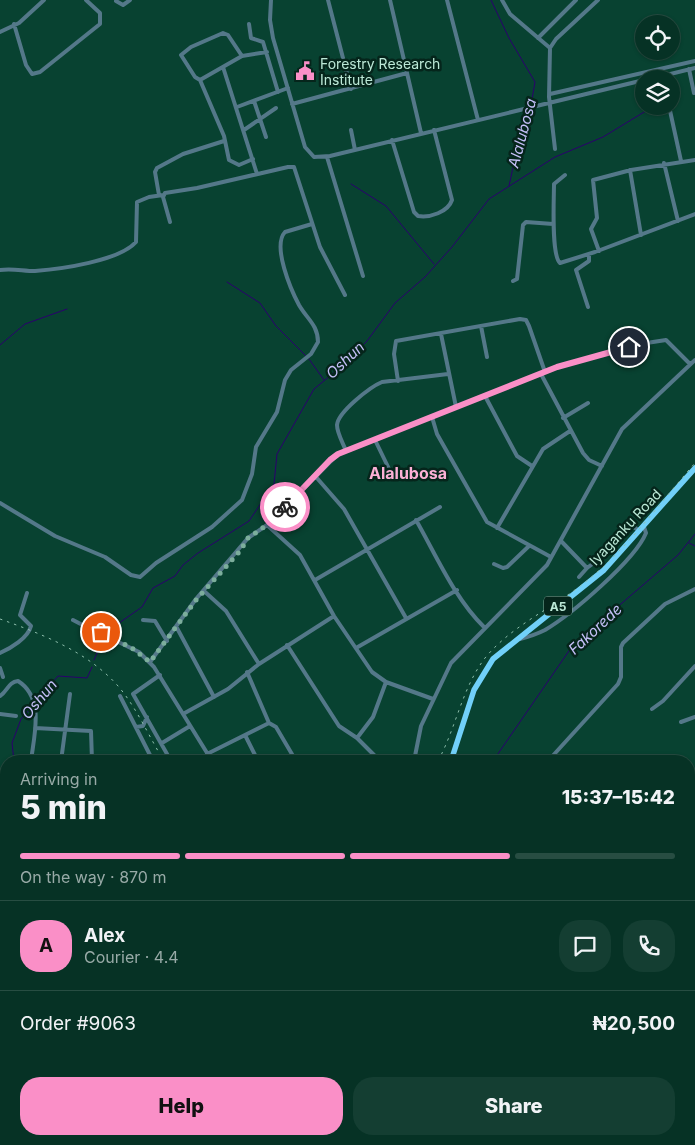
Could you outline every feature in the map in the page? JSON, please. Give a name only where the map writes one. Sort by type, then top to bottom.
[{"type":"highway","name":"Iyaganku Road","points":[[453,755],[478,680],[493,659],[516,638],[600,573],[642,529],[695,468]]},
{"type":"street","points":[[0,32],[14,24],[44,0]]},
{"type":"street","points":[[14,24],[27,68],[32,74],[40,72],[100,24],[100,13],[86,0]]},
{"type":"street","points":[[116,1],[123,4],[130,0]]},
{"type":"street","points":[[271,0],[271,29],[306,150],[314,157],[327,157],[635,82]]},
{"type":"street","points":[[328,0],[351,89]]},
{"type":"street","points":[[390,0],[421,134]]},
{"type":"street","points":[[447,0],[478,120]]},
{"type":"street","points":[[502,0],[510,14],[550,48]]},
{"type":"street","points":[[538,38],[576,0]]},
{"type":"street","points":[[555,149],[550,103],[550,48],[556,38],[598,0]]},
{"type":"street","points":[[249,24],[251,38],[263,42],[278,92]]},
{"type":"street","points":[[242,56],[230,37],[223,33],[191,47],[181,57],[195,77],[200,80],[224,141],[226,157],[232,163],[239,165],[253,158]]},
{"type":"street","points":[[200,80],[242,56],[267,52]]},
{"type":"street","points":[[550,94],[695,61]]},
{"type":"street","points":[[223,67],[258,174]]},
{"type":"street","points":[[680,72],[695,68]]},
{"type":"street","points":[[688,70],[694,93]]},
{"type":"street","points":[[292,104],[407,73]]},
{"type":"street","points":[[237,107],[288,88]]},
{"type":"street","points":[[254,101],[266,137]]},
{"type":"street","points":[[244,130],[276,108]]},
{"type":"street","points":[[671,115],[682,161]]},
{"type":"street","points":[[351,130],[355,150]]},
{"type":"street","points":[[392,140],[414,212],[418,216],[429,216],[444,210],[452,200],[434,130]]},
{"type":"street","points":[[170,222],[155,172],[157,168],[183,154],[224,141]]},
{"type":"street","points":[[327,157],[363,276]]},
{"type":"street","points":[[599,250],[591,229],[597,218],[592,181],[630,170],[695,160]]},
{"type":"street","points":[[664,164],[678,221]]},
{"type":"street","points":[[0,270],[34,271],[58,268],[117,253],[136,242],[136,203],[161,195],[288,166],[294,168],[320,247],[345,295]]},
{"type":"street","points":[[630,170],[641,234]]},
{"type":"street","points":[[565,176],[554,182],[553,224],[558,261],[563,263],[695,214]]},
{"type":"street","points":[[513,281],[517,278],[522,225],[526,222],[553,224]]},
{"type":"street","points":[[0,503],[55,536],[105,557],[131,575],[140,577],[226,516],[245,494],[255,465],[256,447],[277,412],[285,380],[291,370],[311,354],[318,342],[314,325],[300,305],[283,263],[280,245],[285,232],[312,224]]},
{"type":"street","points":[[588,307],[576,270],[589,261],[589,254]]},
{"type":"street","points":[[398,380],[395,343],[520,319],[526,320],[543,373],[563,418],[586,457],[602,466]]},
{"type":"street","points":[[481,326],[487,356]]},
{"type":"street","points":[[441,334],[456,407]]},
{"type":"street","points":[[150,662],[204,591],[240,551],[248,538],[267,525],[316,477],[330,460],[346,451],[568,364],[668,340],[690,364]]},
{"type":"street","points":[[415,755],[421,726],[450,663],[541,572],[622,429],[695,360]]},
{"type":"street","points":[[346,451],[337,426],[342,413],[378,384],[448,374]]},
{"type":"street","points":[[485,396],[517,456],[532,466]]},
{"type":"street","points":[[563,418],[588,403]]},
{"type":"street","points":[[432,417],[437,434],[483,516],[490,524],[551,557]]},
{"type":"street","points":[[497,528],[546,445],[570,431]]},
{"type":"street","points":[[375,440],[392,475]]},
{"type":"street","points":[[316,477],[338,500],[406,618]]},
{"type":"street","points":[[315,580],[440,507]]},
{"type":"street","points":[[416,520],[456,590],[473,616],[484,627]]},
{"type":"street","points":[[267,525],[296,550],[334,616],[372,672],[386,682],[432,700]]},
{"type":"street","points":[[516,638],[521,639],[547,628],[603,583],[630,556],[646,533],[642,529],[632,526],[607,554],[587,568],[579,577]]},
{"type":"street","points":[[560,541],[587,568]]},
{"type":"street","points":[[494,564],[503,568],[507,567],[529,546]]},
{"type":"street","points":[[553,755],[618,684],[621,677],[621,646],[665,604],[695,589]]},
{"type":"street","points":[[356,648],[456,590]]},
{"type":"street","points":[[204,591],[221,605],[259,664]]},
{"type":"street","points":[[0,653],[19,642],[30,630],[31,626],[20,615],[28,593]]},
{"type":"street","points":[[183,714],[228,689],[247,672],[334,616]]},
{"type":"street","points":[[73,620],[94,631],[105,633],[132,648],[150,662],[160,675],[207,754],[269,723]]},
{"type":"street","points":[[143,620],[155,622],[167,641]]},
{"type":"street","points":[[177,628],[214,697]]},
{"type":"street","points":[[287,645],[334,720],[348,734],[357,738],[374,755]]},
{"type":"street","points":[[652,709],[663,702],[695,666]]},
{"type":"street","points":[[0,668],[2,676]]},
{"type":"street","points":[[247,672],[269,723],[276,727],[292,755]]},
{"type":"street","points":[[160,675],[133,692],[169,755]]},
{"type":"street","points":[[0,696],[5,693],[11,683],[18,681],[25,686],[36,707],[32,755]]},
{"type":"street","points":[[357,738],[374,717],[386,682]]},
{"type":"street","points":[[62,755],[70,694]]},
{"type":"street","points":[[120,696],[150,755]]},
{"type":"street","points":[[0,714],[16,716]]},
{"type":"street","points":[[136,727],[143,726],[147,717]]},
{"type":"street","points":[[681,722],[695,718]]},
{"type":"street","points":[[162,743],[190,726]]},
{"type":"street","points":[[35,728],[65,728],[92,731],[92,755]]},
{"type":"street","points":[[245,735],[255,755]]},
{"type":"street","points":[[0,959],[0,964]]},
{"type":"waterway","name":"Alalubosa","points":[[491,0],[509,38],[535,82],[531,105]]},
{"type":"waterway","name":"Alalubosa","points":[[509,186],[522,126],[530,109]]},
{"type":"waterway","name":"Oshun","points":[[94,660],[106,632],[142,607],[153,588],[175,576],[183,565],[198,553],[249,521],[274,484],[277,454],[314,389],[342,366],[367,341],[395,303],[425,277],[452,247],[489,199],[555,157],[603,137],[639,115]]},
{"type":"waterway","points":[[351,184],[386,206],[434,264]]},
{"type":"waterway","points":[[227,282],[260,303],[276,326],[306,356]]},
{"type":"waterway","points":[[0,345],[25,324],[67,309]]},
{"type":"waterway","points":[[309,359],[324,380]]},
{"type":"waterway","name":"Fakorede","points":[[497,755],[573,645],[678,555],[695,534]]},
{"type":"waterway","points":[[689,543],[695,546]]},
{"type":"waterway","name":"Oshun","points":[[35,703],[58,676],[87,678],[92,667]]},
{"type":"waterway","name":"Oshun","points":[[13,755],[12,743],[21,719],[33,706]]},
{"type":"railway","points":[[441,755],[470,682],[485,658],[508,636],[575,590],[603,567],[644,524],[695,463]]},
{"type":"railway","points":[[0,619],[64,645],[93,663],[106,674],[118,686],[131,704],[161,755]]},
{"type":"way so far","points":[[101,632],[139,652],[150,662],[185,618],[196,600],[240,551],[248,538],[267,525],[285,507]]},
{"type":"place","name":"Forestry Research Institute","points":[[305,71]]},
{"type":"district","name":"Alalubosa","points":[[408,473]]},
{"type":"route","points":[[285,507],[338,454],[557,367],[629,347]]}]
